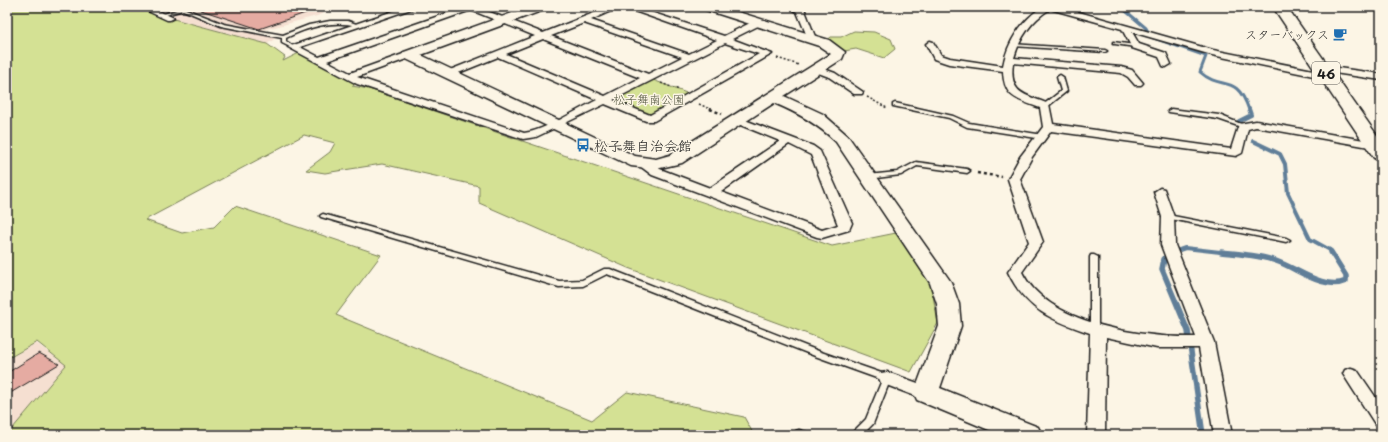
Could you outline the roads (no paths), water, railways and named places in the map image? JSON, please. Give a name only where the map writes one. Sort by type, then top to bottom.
[{"type":"main road","name":"46","points":[[1280,7],[1309,51],[1377,145]]},
{"type":"street","points":[[142,7],[166,16]]},
{"type":"street","points":[[292,47],[413,7]]},
{"type":"street","points":[[318,61],[472,7],[648,78]]},
{"type":"street","points":[[350,76],[540,7]]},
{"type":"street","points":[[448,74],[616,7]]},
{"type":"street","points":[[498,54],[650,119],[767,54],[628,7]]},
{"type":"street","points":[[408,55],[631,161],[656,164],[676,159],[837,56],[838,52],[834,48],[812,39],[710,7]]},
{"type":"street","points":[[792,7],[801,8],[812,39]]},
{"type":"street","points":[[1202,342],[1157,342],[1096,329],[1063,318],[1036,300],[1018,282],[1016,272],[1036,242],[1035,235],[1014,179],[1026,157],[1045,132],[1045,106],[1013,92],[1008,85],[1007,65],[1014,45],[1028,25],[1044,8],[1125,27],[1238,59],[1326,73],[1381,77]]},
{"type":"street","points":[[584,20],[689,57]]},
{"type":"street","points":[[292,47],[360,82],[523,136],[532,135],[554,125],[759,22]]},
{"type":"street","points":[[1125,27],[1135,46],[1163,55],[1166,64]]},
{"type":"street","points":[[930,44],[937,57],[950,61],[1107,70],[1122,69],[1132,74],[1138,83]]},
{"type":"street","points":[[815,70],[832,75],[858,92]]},
{"type":"street","points":[[773,97],[812,112],[842,139],[940,282],[948,304],[950,326],[926,393]]},
{"type":"street","points":[[642,163],[656,172],[822,234],[844,227],[845,223],[816,153],[788,140],[737,120]]},
{"type":"street","points":[[1045,132],[1236,153],[1243,126],[1256,124],[1377,145]]},
{"type":"street","points":[[711,193],[788,140]]},
{"type":"street","points":[[1160,192],[1168,217],[1168,244],[1202,342],[1224,435]]},
{"type":"street","points":[[1096,329],[1096,435]]},
{"type":"street","points":[[1351,374],[1381,419]]},
{"type":"street","points":[[887,378],[1029,435]]},
{"type":"lane","points":[[166,16],[183,9],[223,25],[284,37],[330,22],[346,21],[357,25]]},
{"type":"lane","points":[[284,37],[284,42],[292,47]]},
{"type":"lane","points":[[1115,43],[1135,46]]},
{"type":"lane","points":[[1014,45],[1105,51]]},
{"type":"lane","points":[[1045,106],[1064,91],[1060,77]]},
{"type":"lane","points":[[895,105],[951,117],[967,125],[1045,132]]},
{"type":"lane","points":[[1171,111],[1219,118],[1243,126]]},
{"type":"lane","points":[[868,177],[899,174],[916,164],[967,171]]},
{"type":"lane","points":[[323,216],[559,284],[582,283],[607,271],[818,354],[887,378],[870,420],[856,435]]},
{"type":"lane","points":[[1168,217],[1286,240]]},
{"type":"lane","points":[[1094,257],[1096,329]]},
{"type":"waterway","points":[[1121,7],[1146,28],[1151,37],[1206,56],[1200,72],[1208,78],[1234,87],[1244,98],[1249,110]]},
{"type":"waterway","points":[[1239,121],[1251,115],[1249,109]]},
{"type":"waterway","points":[[1253,141],[1280,154],[1285,164],[1288,193],[1310,239],[1330,250],[1332,253]]},
{"type":"waterway","points":[[1171,253],[1185,248],[1229,253]]},
{"type":"waterway","points":[[1172,252],[1164,259],[1162,269],[1188,331],[1203,435]]},
{"type":"waterway","points":[[1221,252],[1263,257],[1284,264],[1320,281],[1329,283],[1346,281],[1346,276],[1331,252]]},
{"type":"place","name":"スターバックス","points":[[1340,34]]},
{"type":"place","name":"松子舞自治会館","points":[[583,145]]},
{"type":"park label","name":"松子舞南公園","points":[[649,99]]}]
